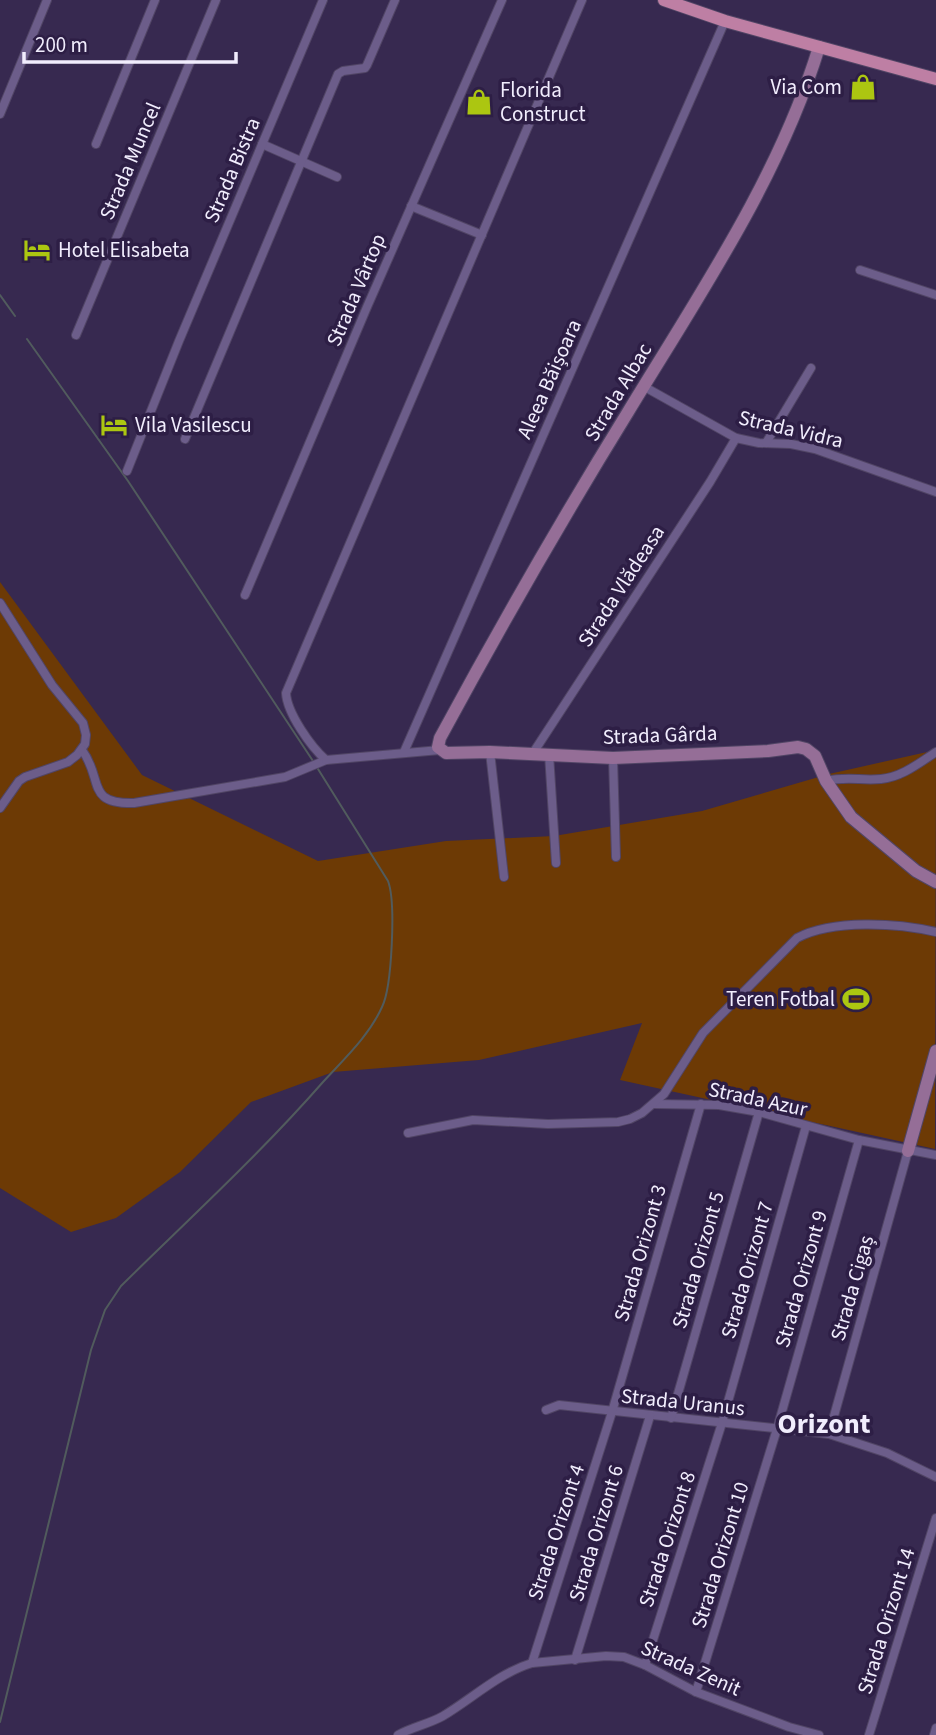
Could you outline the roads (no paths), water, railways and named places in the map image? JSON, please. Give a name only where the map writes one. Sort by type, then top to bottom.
[{"type":"main road","points":[[664,0],[725,21],[936,79]]},
{"type":"street","points":[[0,114],[47,0]]},
{"type":"street","points":[[96,144],[155,0]]},
{"type":"street","name":"Strada Muncel","points":[[76,335],[216,0]]},
{"type":"street","name":"Strada Bistra","points":[[127,471],[323,0]]},
{"type":"street","points":[[185,439],[338,74],[368,65],[396,0]]},
{"type":"street","name":"Strada Vârtop","points":[[245,595],[502,0]]},
{"type":"street","points":[[324,762],[286,702],[286,693],[582,0]]},
{"type":"street","name":"Aleea Băișoara","points":[[404,752],[725,21]]},
{"type":"street","name":"Strada Albac","points":[[440,750],[440,737],[517,596],[726,250],[771,167],[803,99],[820,47]]},
{"type":"street","points":[[262,144],[337,177]]},
{"type":"street","points":[[411,206],[482,234]]},
{"type":"street","points":[[860,270],[936,295]]},
{"type":"street","points":[[766,443],[811,368]]},
{"type":"street","name":"Strada Vidra","points":[[643,386],[736,438],[816,449],[936,492]]},
{"type":"street","name":"Strada Vlădeasa","points":[[533,754],[736,438]]},
{"type":"street","name":"Strada Gârda","points":[[0,603],[52,685],[82,723],[86,735],[82,750],[98,791],[105,799],[115,803],[134,803],[285,777],[324,762],[404,752],[440,750],[458,754],[490,752],[613,758],[768,751],[799,747],[806,748],[814,755],[826,781],[850,817],[916,871],[936,882]]},
{"type":"street","points":[[0,808],[25,777],[68,762],[82,750]]},
{"type":"street","points":[[490,752],[504,877]]},
{"type":"street","points":[[826,781],[843,777],[885,779],[917,765],[936,752]]},
{"type":"street","points":[[549,754],[556,863]]},
{"type":"street","points":[[613,758],[616,857]]},
{"type":"street","points":[[653,1104],[664,1094],[703,1033],[797,938],[816,930],[867,924],[898,925],[936,932]]},
{"type":"street","points":[[908,1151],[936,1051]]},
{"type":"street","name":"Strada Azur","points":[[408,1133],[473,1120],[548,1124],[618,1122],[630,1119],[653,1104],[701,1104],[759,1112],[859,1140],[936,1155]]},
{"type":"street","name":"Strada Orizont 3","points":[[612,1412],[701,1104]]},
{"type":"street","name":"Strada Orizont 5","points":[[671,1418],[759,1112]]},
{"type":"street","name":"Strada Orizont 7","points":[[722,1423],[806,1126]]},
{"type":"street","name":"Strada Orizont 9","points":[[777,1429],[859,1140]]},
{"type":"street","name":"Strada Cigaș","points":[[830,1434],[908,1151]]},
{"type":"street","name":"Strada Uranus","points":[[545,1410],[559,1405],[830,1434],[887,1453],[936,1476]]},
{"type":"street","name":"Strada Orizont 4","points":[[532,1663],[612,1412]]},
{"type":"street","name":"Strada Orizont 6","points":[[575,1660],[650,1416]]},
{"type":"street","name":"Strada Orizont 8","points":[[645,1665],[722,1423]]},
{"type":"street","name":"Strada Orizont 10","points":[[696,1692],[777,1429]]},
{"type":"street","name":"Strada Orizont 14","points":[[869,1735],[936,1518]]},
{"type":"street","name":"Strada Zenit","points":[[398,1735],[442,1716],[505,1675],[532,1663],[614,1655],[645,1665],[696,1692],[743,1711],[819,1735]]},
{"type":"street","points":[[934,1735],[936,1728]]},
{"type":"waterway","points":[[0,295],[15,316]]},
{"type":"waterway","points":[[27,339],[128,481],[313,761]]},
{"type":"waterway","points":[[0,1722],[91,1350],[105,1310],[121,1286],[299,1109],[363,1037],[382,1007],[388,982],[392,925],[388,881],[318,769]]},
{"type":"place","name":"Via Com","points":[[863,87]]},
{"type":"place","name":"Florida Construct","points":[[479,102]]},
{"type":"place","name":"Hotel Elisabeta","points":[[37,250]]},
{"type":"place","name":"Vila Vasilescu","points":[[114,425]]},
{"type":"place","name":"Teren Fotbal","points":[[856,999]]},
{"type":"district","name":"Orizont","points":[[824,1424]]}]
